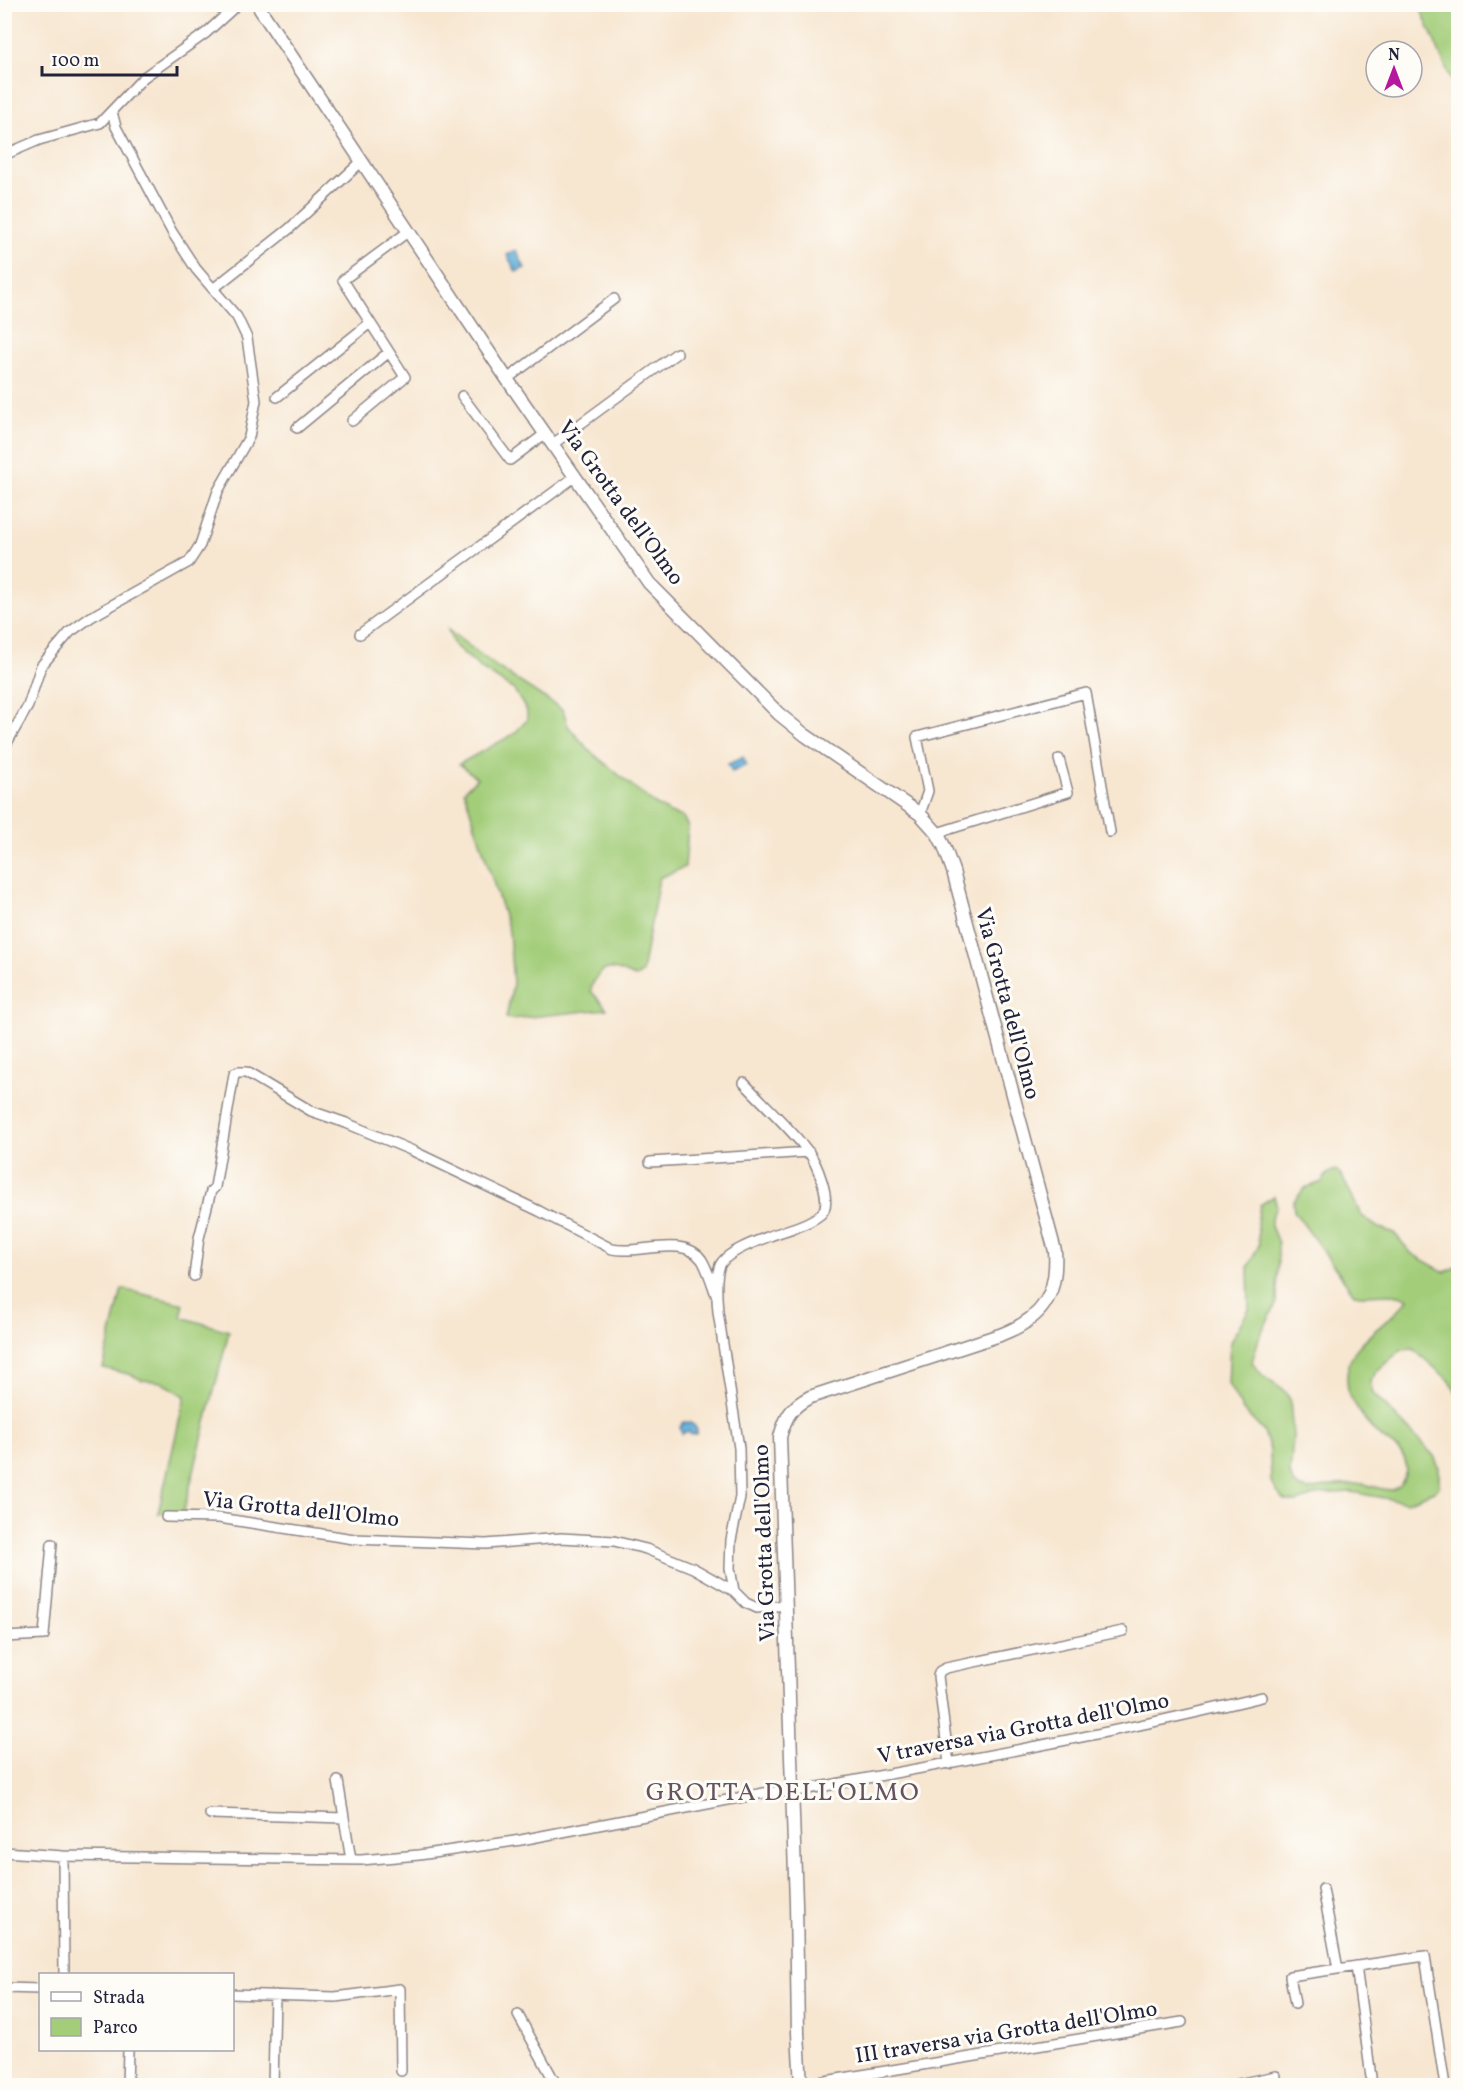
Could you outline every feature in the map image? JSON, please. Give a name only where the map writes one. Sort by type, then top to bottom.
[{"type":"street","points":[[4,155],[39,140],[100,123],[144,77],[206,33],[238,4]]},
{"type":"street","name":"Via Grotta dell'Olmo","points":[[260,4],[260,9],[361,162],[507,379],[649,583],[779,714],[805,735],[920,814],[937,833],[953,871],[1055,1251],[1056,1270],[1044,1305],[1035,1316],[1016,1329],[810,1397],[795,1405],[783,1425],[780,1437],[801,2085]]},
{"type":"street","points":[[4,748],[28,706],[41,666],[70,632],[91,617],[189,562],[200,545],[218,491],[249,437],[256,401],[247,338],[237,317],[196,268],[172,231],[116,128],[112,112]]},
{"type":"street","points":[[213,289],[290,229],[361,162]]},
{"type":"street","points":[[352,421],[405,377],[343,280],[409,231]]},
{"type":"street","points":[[507,379],[614,299]]},
{"type":"street","points":[[277,397],[370,323]]},
{"type":"street","points":[[297,428],[389,352]]},
{"type":"street","points":[[553,444],[677,353]]},
{"type":"street","points":[[462,396],[510,460],[546,433]]},
{"type":"street","points":[[360,634],[576,476]]},
{"type":"street","points":[[920,814],[928,791],[917,737],[1086,693],[1110,832]]},
{"type":"street","points":[[937,833],[1068,792],[1059,759]]},
{"type":"street","points":[[194,1276],[199,1238],[211,1191],[215,1187],[234,1074],[246,1072],[311,1112],[346,1123],[413,1151],[612,1249],[622,1251],[665,1246],[689,1250],[703,1261],[716,1294]]},
{"type":"street","points":[[716,1294],[722,1262],[737,1250],[822,1213],[825,1201],[823,1183],[809,1152],[744,1083]]},
{"type":"street","points":[[650,1162],[809,1152]]},
{"type":"street","name":"Via Grotta dell'Olmo","points":[[716,1294],[739,1448],[740,1497],[731,1540],[730,1568],[734,1591]]},
{"type":"street","name":"Via Grotta dell'Olmo","points":[[166,1517],[219,1518],[354,1539],[486,1544],[561,1538],[614,1541],[646,1549],[693,1568],[734,1591]]},
{"type":"street","points":[[4,1637],[44,1635],[52,1544]]},
{"type":"street","points":[[734,1591],[746,1603],[757,1608],[786,1605]]},
{"type":"street","points":[[949,1764],[938,1676],[940,1671],[1123,1631]]},
{"type":"street","name":"V traversa via Grotta dell'Olmo","points":[[4,1852],[63,1856],[351,1860],[419,1855],[521,1840],[768,1792],[792,1792],[949,1764],[1140,1725],[1262,1697]]},
{"type":"street","points":[[338,1781],[351,1860]]},
{"type":"street","points":[[210,1814],[344,1818]]},
{"type":"street","points":[[63,1856],[64,1973]]},
{"type":"street","points":[[1323,1889],[1338,1969]]},
{"type":"street","points":[[1295,2004],[1290,1976],[1425,1956],[1445,2085]]},
{"type":"street","points":[[1356,1966],[1371,2077]]},
{"type":"street","points":[[4,1988],[39,1989]]},
{"type":"street","points":[[234,1994],[335,1997],[400,1989],[401,2071]]},
{"type":"street","points":[[273,2085],[275,1995]]},
{"type":"street","points":[[518,2015],[556,2085]]},
{"type":"street","name":"III traversa via Grotta dell'Olmo","points":[[801,2085],[1182,2022]]},
{"type":"street","points":[[127,2085],[128,2051]]},
{"type":"street","points":[[1228,2085],[1276,2076]]},
{"type":"green space","points":[[1419,5],[1458,5],[1458,97],[1456,91]]},
{"type":"green space","points":[[448,630],[497,667],[563,710],[568,726],[590,751],[653,803],[670,813],[683,817],[688,827],[685,867],[659,878],[642,973],[636,977],[619,970],[609,969],[601,972],[593,983],[591,991],[607,1009],[506,1018],[513,984],[509,931],[464,791],[477,778],[459,764],[514,734],[527,720],[527,711],[514,690],[483,670],[454,645]]},
{"type":"green space","points":[[1335,1170],[1342,1176],[1361,1215],[1377,1227],[1394,1233],[1412,1254],[1444,1272],[1453,1269],[1458,1264],[1458,1397],[1450,1381],[1413,1349],[1401,1350],[1377,1371],[1370,1381],[1373,1393],[1434,1456],[1439,1468],[1439,1487],[1435,1491],[1406,1502],[1351,1492],[1320,1494],[1297,1502],[1285,1500],[1271,1481],[1270,1450],[1264,1432],[1243,1410],[1228,1384],[1230,1342],[1249,1309],[1248,1267],[1259,1245],[1257,1223],[1260,1205],[1274,1196],[1277,1207],[1271,1217],[1271,1226],[1278,1243],[1277,1303],[1260,1335],[1252,1362],[1263,1376],[1286,1392],[1290,1400],[1293,1437],[1290,1474],[1293,1483],[1309,1490],[1337,1485],[1364,1484],[1392,1490],[1400,1486],[1405,1473],[1405,1460],[1396,1448],[1375,1432],[1360,1412],[1349,1394],[1347,1375],[1351,1357],[1357,1348],[1408,1299],[1389,1294],[1354,1294],[1294,1211],[1293,1202],[1305,1188],[1322,1182],[1327,1174]]},
{"type":"green space","points":[[122,1289],[184,1304],[181,1317],[229,1331],[183,1514],[158,1513],[185,1396],[162,1382],[142,1380],[132,1375],[103,1368]]},
{"type":"water","points":[[516,250],[525,268],[516,272],[507,255]]},
{"type":"water","points":[[743,757],[747,765],[732,772],[728,764]]},
{"type":"water","points":[[684,1422],[694,1425],[697,1430],[696,1434],[688,1431],[682,1434],[680,1427]]},
{"type":"district","name":"GROTTA DELL'OLMO","points":[[783,1791]]}]
